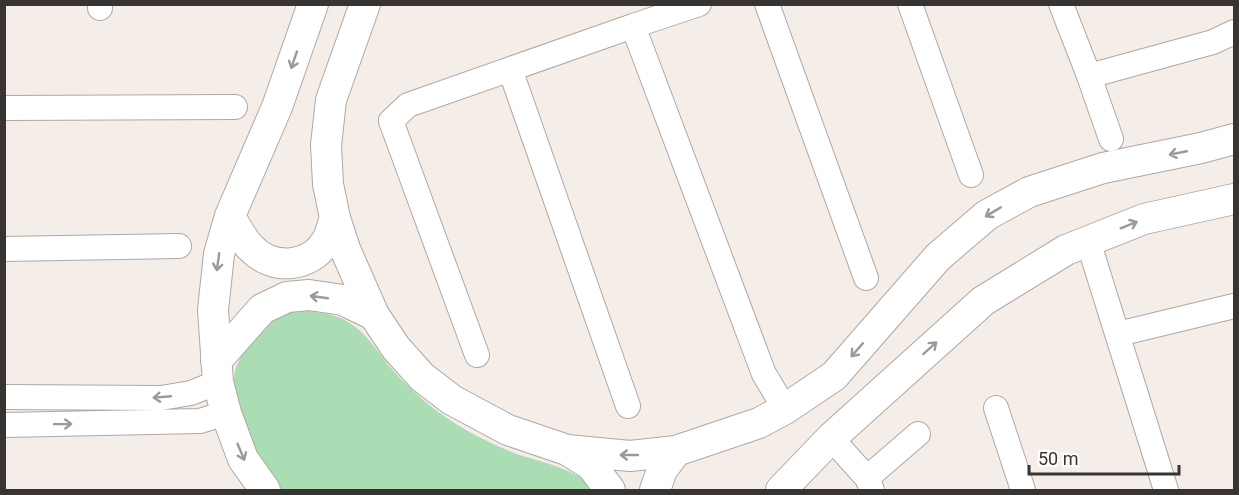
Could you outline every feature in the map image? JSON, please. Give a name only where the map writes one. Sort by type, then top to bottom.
[{"type":"street","points":[[265,490],[243,459],[226,413],[217,372],[214,298],[219,254],[230,216],[277,107],[313,4]]},
{"type":"street","points":[[365,4],[332,100],[326,145],[328,184],[335,218],[345,249],[374,315],[396,348],[422,377],[452,400],[508,430],[567,450],[591,465],[610,490]]},
{"type":"street","points":[[477,355],[391,121],[408,105],[699,4]]},
{"type":"street","points":[[767,4],[866,278]]},
{"type":"street","points":[[910,4],[971,175]]},
{"type":"street","points":[[1061,4],[1112,139]]},
{"type":"street","points":[[633,26],[764,374],[785,409]]},
{"type":"street","points":[[1089,76],[1213,42],[1234,32]]},
{"type":"street","points":[[510,69],[628,406]]},
{"type":"street","points":[[4,108],[235,107]]},
{"type":"street","points":[[567,450],[630,456],[676,451],[759,423],[785,409],[834,376],[938,257],[987,215],[1029,192],[1103,168],[1234,139]]},
{"type":"street","points":[[781,490],[831,438],[982,301],[1066,250],[1088,241],[1144,219],[1234,199]]},
{"type":"street","points":[[230,216],[252,249],[267,259],[284,264],[302,263],[315,253],[327,241],[335,218]]},
{"type":"street","points":[[1088,241],[1166,490]]},
{"type":"street","points":[[4,249],[179,246]]},
{"type":"street","points":[[4,397],[161,398],[191,393],[217,372],[262,309],[287,297],[309,295],[343,300],[374,315]]},
{"type":"street","points":[[1118,334],[1234,306]]},
{"type":"street","points":[[996,408],[1023,490]]},
{"type":"street","points":[[4,425],[200,421],[226,413]]},
{"type":"street","points":[[831,438],[870,484],[918,434]]},
{"type":"street","points":[[655,490],[662,470],[676,451]]},
{"type":"green space","points":[[302,310],[334,316],[354,326],[412,390],[456,424],[501,448],[569,471],[594,490],[276,490],[255,456],[233,390],[235,370],[242,353],[264,326],[277,317]]}]
